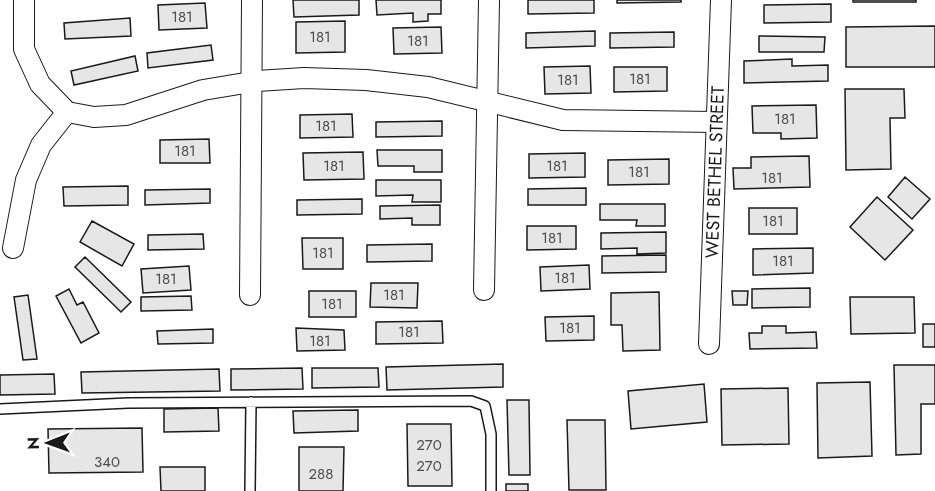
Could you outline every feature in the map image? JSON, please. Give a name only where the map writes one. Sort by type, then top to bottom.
[{"type":"street","points":[[24,0],[24,49],[40,84],[67,112],[94,117],[126,115],[203,90],[252,82],[304,78],[428,87],[563,120],[716,122]]},
{"type":"street","points":[[250,295],[252,0]]},
{"type":"street","points":[[484,290],[489,0]]},
{"type":"street","name":"WEST BETHEL STREET","points":[[708,344],[721,0]]},
{"type":"street","points":[[13,248],[26,180],[41,145],[67,112]]},
{"type":"lane","points":[[0,409],[128,403],[471,401],[484,406],[491,434],[491,491]]},
{"type":"lane","points":[[250,491],[251,402]]},
{"type":"building","points":[[293,0],[359,0],[359,15],[294,17]]},
{"type":"building","points":[[376,0],[441,0],[441,14],[428,14],[428,21],[413,22],[413,13],[377,15]]},
{"type":"building","points":[[528,0],[594,0],[594,13],[528,14]]},
{"type":"building","points":[[617,0],[681,0],[681,2],[617,3]]},
{"type":"building","points":[[853,0],[916,0],[916,2],[853,2]]},
{"type":"building","points":[[205,3],[207,28],[159,30],[158,5]]},
{"type":"building","points":[[831,4],[831,22],[764,23],[764,5]]},
{"type":"building","points":[[130,18],[131,36],[65,39],[64,23]]},
{"type":"building","points":[[345,21],[345,52],[296,53],[296,22]]},
{"type":"building","points":[[935,26],[935,67],[846,67],[846,27]]},
{"type":"building","points":[[441,27],[442,53],[394,54],[393,28]]},
{"type":"building","points":[[595,31],[595,46],[526,48],[526,33]]},
{"type":"building","points":[[674,32],[674,47],[610,48],[610,33]]},
{"type":"building","points":[[759,36],[825,37],[824,52],[759,52]]},
{"type":"building","points":[[211,45],[213,60],[148,68],[147,53]]},
{"type":"building","points":[[135,56],[138,71],[74,85],[71,71]]},
{"type":"building","points":[[792,59],[792,66],[828,65],[828,81],[744,83],[744,61]]},
{"type":"building","points":[[590,66],[591,93],[545,94],[544,67]]},
{"type":"building","points":[[614,67],[667,67],[667,91],[614,92]]},
{"type":"building","points":[[845,89],[904,89],[905,118],[890,118],[891,169],[846,170]]},
{"type":"building","points":[[816,105],[817,138],[781,139],[781,133],[753,133],[752,106]]},
{"type":"building","points":[[352,114],[353,137],[300,138],[300,115]]},
{"type":"building","points":[[442,121],[442,136],[376,137],[376,122]]},
{"type":"building","points":[[209,139],[210,163],[160,163],[160,140]]},
{"type":"building","points":[[377,150],[442,150],[442,172],[414,172],[414,166],[378,166]]},
{"type":"building","points":[[363,152],[364,179],[304,180],[303,153]]},
{"type":"building","points":[[585,153],[585,177],[529,178],[529,154]]},
{"type":"building","points":[[809,156],[810,187],[734,189],[733,168],[751,168],[751,157]]},
{"type":"building","points":[[669,159],[669,184],[608,185],[608,160]]},
{"type":"building","points":[[905,177],[930,199],[912,219],[888,197]]},
{"type":"building","points":[[376,180],[441,180],[441,202],[412,202],[413,195],[376,196]]},
{"type":"building","points":[[128,186],[128,205],[64,206],[63,187]]},
{"type":"building","points":[[586,188],[586,205],[528,205],[528,189]]},
{"type":"building","points":[[210,189],[210,203],[145,205],[145,190]]},
{"type":"building","points":[[877,197],[913,230],[885,260],[850,227]]},
{"type":"building","points":[[362,199],[362,214],[297,215],[297,200]]},
{"type":"building","points":[[600,204],[665,204],[665,226],[636,226],[637,220],[600,220]]},
{"type":"building","points":[[440,205],[440,225],[412,225],[412,218],[380,219],[380,206]]},
{"type":"building","points":[[749,208],[797,208],[797,234],[749,234]]},
{"type":"building","points":[[92,221],[134,244],[122,266],[80,242]]},
{"type":"building","points":[[527,226],[576,226],[576,249],[527,250]]},
{"type":"building","points":[[666,232],[666,253],[637,254],[637,248],[601,249],[601,233]]},
{"type":"building","points":[[203,234],[204,249],[148,250],[148,235]]},
{"type":"building","points":[[302,238],[343,238],[343,269],[303,269]]},
{"type":"building","points":[[432,244],[432,261],[367,262],[367,245]]},
{"type":"building","points":[[813,248],[813,273],[753,275],[753,249]]},
{"type":"building","points":[[666,255],[666,272],[602,273],[602,256]]},
{"type":"building","points":[[85,257],[131,302],[121,312],[75,267]]},
{"type":"building","points":[[589,265],[590,289],[541,291],[540,267]]},
{"type":"building","points":[[189,266],[191,290],[143,293],[141,269]]},
{"type":"building","points":[[371,283],[418,283],[417,308],[370,307]]},
{"type":"building","points":[[810,288],[810,307],[752,308],[752,289]]},
{"type":"building","points":[[69,289],[77,305],[83,302],[99,333],[81,343],[56,296]]},
{"type":"building","points":[[309,291],[356,291],[356,317],[309,317]]},
{"type":"building","points":[[732,291],[748,291],[747,305],[733,305]]},
{"type":"building","points":[[659,292],[660,350],[623,351],[622,325],[611,325],[611,293]]},
{"type":"building","points":[[28,295],[37,359],[23,360],[14,297]]},
{"type":"building","points":[[191,296],[192,310],[141,311],[141,297]]},
{"type":"building","points":[[850,297],[914,297],[915,333],[851,334]]},
{"type":"building","points":[[594,316],[594,340],[546,341],[545,317]]},
{"type":"building","points":[[442,321],[443,343],[376,344],[376,322]]},
{"type":"building","points":[[923,324],[935,324],[935,347],[923,347]]},
{"type":"building","points":[[762,326],[786,326],[786,333],[816,332],[817,348],[750,349],[749,333],[762,333]]},
{"type":"building","points":[[296,328],[344,330],[345,350],[297,351]]},
{"type":"building","points":[[213,329],[213,343],[158,344],[157,331]]},
{"type":"building","points":[[503,364],[503,387],[387,390],[386,367]]},
{"type":"building","points":[[894,365],[935,365],[935,404],[921,404],[921,454],[896,455]]},
{"type":"building","points":[[302,368],[303,389],[231,390],[231,369]]},
{"type":"building","points":[[312,368],[378,368],[379,387],[312,388]]},
{"type":"building","points":[[219,369],[220,391],[82,393],[81,372]]},
{"type":"building","points":[[54,374],[55,394],[0,395],[0,375]]},
{"type":"building","points":[[870,382],[872,456],[818,458],[817,383]]},
{"type":"building","points":[[704,384],[707,422],[631,429],[628,391]]},
{"type":"building","points":[[788,388],[789,444],[722,445],[721,389]]},
{"type":"building","points":[[507,400],[529,400],[530,475],[509,475]]},
{"type":"building","points":[[218,408],[219,431],[164,432],[164,409]]},
{"type":"building","points":[[358,410],[358,431],[294,433],[293,411]]},
{"type":"building","points":[[567,420],[605,420],[606,490],[569,490]]},
{"type":"building","points":[[407,424],[451,424],[452,486],[408,486]]},
{"type":"building","points":[[142,428],[143,472],[49,473],[48,429]]},
{"type":"building","points":[[299,447],[344,447],[343,491],[299,491]]},
{"type":"building","points":[[160,467],[205,467],[205,491],[161,491]]},
{"type":"building","points":[[506,484],[528,484],[528,491],[506,491]]}]
